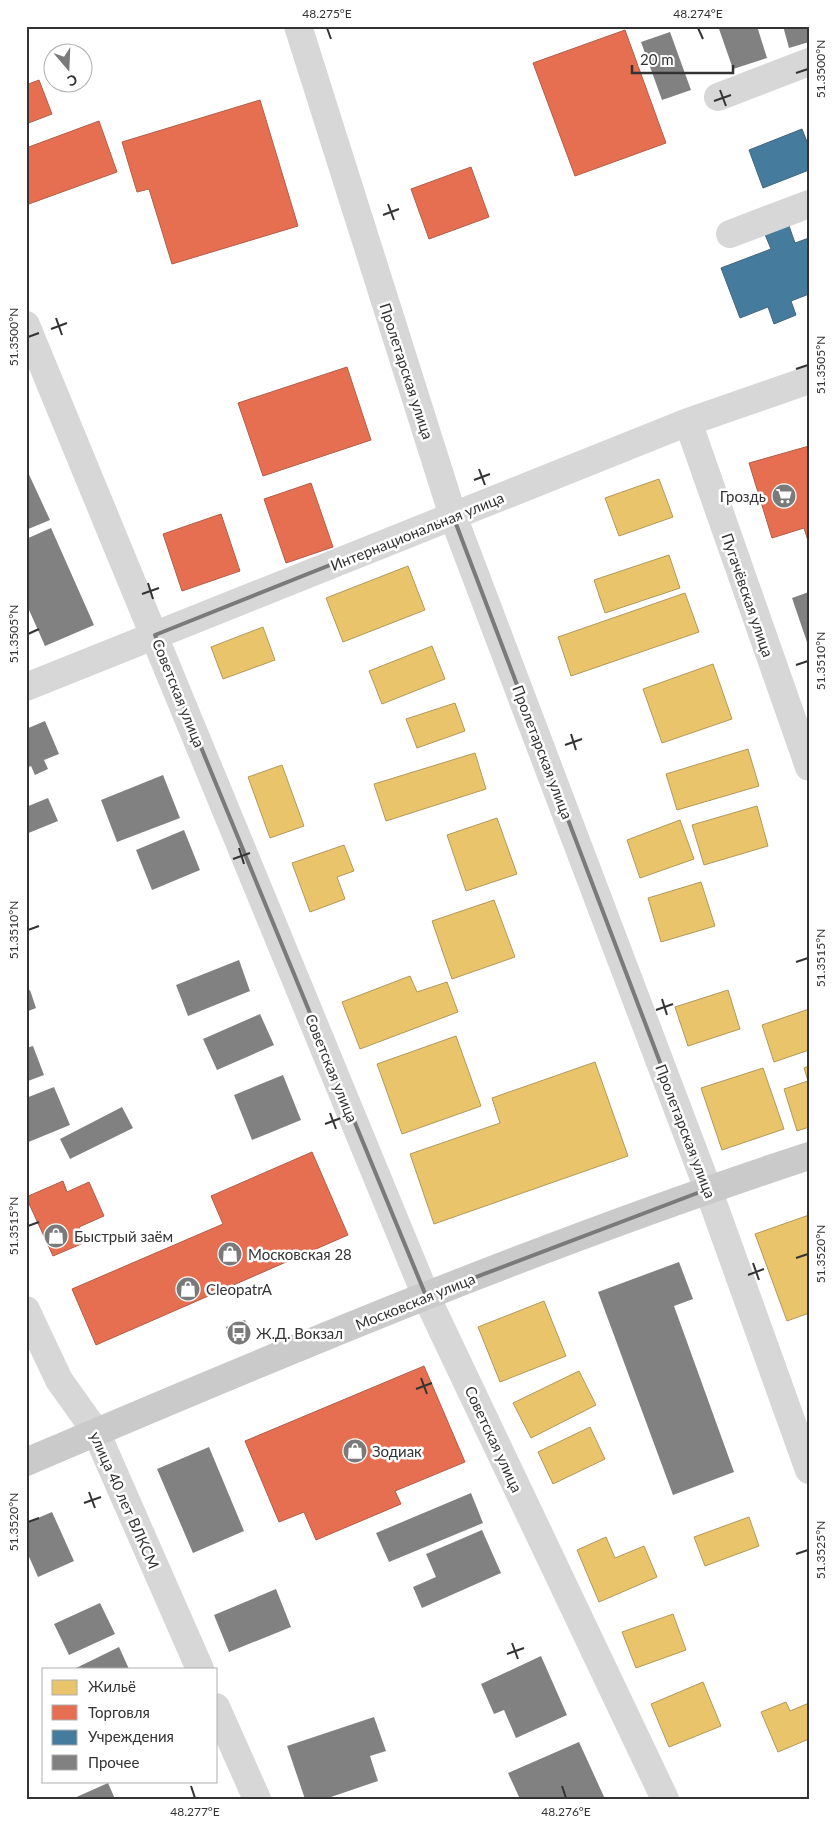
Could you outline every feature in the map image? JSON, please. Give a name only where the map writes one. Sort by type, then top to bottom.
[{"type":"main road","name":"Московская улица","points":[[26,1462],[426,1296],[708,1189],[809,1156]]},
{"type":"street","name":"Пролетарская улица","points":[[298,26],[453,516],[708,1189],[809,1470]]},
{"type":"street","points":[[718,96],[809,62]]},
{"type":"street","points":[[730,234],[809,204]]},
{"type":"street","name":"Советская улица","points":[[26,325],[426,1296],[665,1799]]},
{"type":"street","name":"Интернациональная улица","points":[[26,686],[688,422],[809,380]]},
{"type":"street","name":"Пугачёвская улица","points":[[688,422],[809,767]]},
{"type":"street","name":"улица 40 лет ВЛКСМ","points":[[26,1310],[59,1380],[96,1432],[200,1668]]},
{"type":"street","points":[[218,1711],[257,1799]]},
{"type":"highlighted area","points":[[453,516],[708,1189],[426,1296],[155,635]]},
{"type":"building: Жильё","points":[[659,479],[673,517],[619,536],[605,498]]},
{"type":"building: Жильё","points":[[669,555],[680,588],[605,613],[594,580]]},
{"type":"building: Жильё","points":[[408,566],[425,610],[343,642],[326,598]]},
{"type":"building: Жильё","points":[[685,593],[699,632],[571,676],[558,637]]},
{"type":"building: Жильё","points":[[263,627],[275,660],[223,679],[211,647]]},
{"type":"building: Жильё","points":[[432,646],[445,679],[382,704],[369,671]]},
{"type":"building: Жильё","points":[[713,664],[732,719],[662,743],[643,689]]},
{"type":"building: Жильё","points":[[455,703],[465,731],[417,748],[406,719]]},
{"type":"building: Жильё","points":[[748,749],[759,786],[677,810],[666,774]]},
{"type":"building: Жильё","points":[[475,753],[486,789],[386,821],[374,784]]},
{"type":"building: Жильё","points":[[282,765],[304,826],[270,838],[248,777]]},
{"type":"building: Жильё","points":[[757,806],[768,846],[704,865],[692,825]]},
{"type":"building: Жильё","points":[[497,818],[517,874],[466,891],[447,835]]},
{"type":"building: Жильё","points":[[680,820],[694,859],[640,878],[627,840]]},
{"type":"building: Жильё","points":[[344,845],[354,871],[337,877],[345,899],[310,912],[292,863]]},
{"type":"building: Жильё","points":[[701,882],[715,926],[661,942],[648,898]]},
{"type":"building: Жильё","points":[[494,900],[515,957],[452,979],[432,921]]},
{"type":"building: Жильё","points":[[410,976],[417,992],[447,982],[458,1012],[360,1049],[342,1002]]},
{"type":"building: Жильё","points":[[728,990],[740,1029],[688,1046],[675,1007]]},
{"type":"building: Жильё","points":[[809,1009],[809,1050],[774,1062],[762,1025]]},
{"type":"building: Жильё","points":[[456,1036],[481,1106],[402,1134],[377,1064]]},
{"type":"building: Жильё","points":[[595,1062],[628,1156],[434,1224],[410,1154],[500,1123],[492,1098]]},
{"type":"building: Жильё","points":[[809,1066],[809,1127],[797,1131],[784,1089],[808,1081],[804,1068]]},
{"type":"building: Жильё","points":[[763,1068],[784,1129],[722,1150],[701,1088]]},
{"type":"building: Жильё","points":[[809,1215],[809,1313],[787,1321],[755,1234]]},
{"type":"building: Жильё","points":[[544,1301],[566,1356],[500,1382],[478,1327]]},
{"type":"building: Жильё","points":[[579,1371],[596,1405],[531,1438],[513,1403]]},
{"type":"building: Жильё","points":[[590,1427],[605,1459],[553,1484],[538,1452]]},
{"type":"building: Жильё","points":[[749,1517],[759,1546],[705,1566],[694,1537]]},
{"type":"building: Жильё","points":[[606,1537],[615,1558],[644,1546],[657,1577],[599,1602],[577,1550]]},
{"type":"building: Жильё","points":[[673,1614],[686,1650],[636,1668],[622,1632]]},
{"type":"building: Жильё","points":[[703,1682],[721,1726],[669,1747],[651,1704]]},
{"type":"building: Жильё","points":[[786,1702],[790,1711],[809,1703],[809,1739],[778,1752],[761,1712]]},
{"type":"building: Торговля","points":[[625,30],[666,143],[575,176],[533,63]]},
{"type":"building: Торговля","points":[[39,80],[52,114],[26,124],[26,85]]},
{"type":"building: Торговля","points":[[260,100],[298,226],[172,264],[149,189],[137,192],[122,142]]},
{"type":"building: Торговля","points":[[99,121],[117,172],[26,205],[26,148]]},
{"type":"building: Торговля","points":[[471,167],[489,217],[429,239],[411,189]]},
{"type":"building: Торговля","points":[[347,367],[371,440],[263,476],[238,403]]},
{"type":"building: Торговля","name":"Гроздь","points":[[809,446],[809,544],[804,528],[772,538],[749,463]]},
{"type":"building: Торговля","points":[[311,483],[333,547],[286,563],[264,499]]},
{"type":"building: Торговля","points":[[221,514],[240,571],[182,591],[163,534]]},
{"type":"building: Торговля","name":"Московская 28","points":[[312,1152],[348,1235],[96,1345],[72,1289],[223,1224],[211,1196]]},
{"type":"building: Торговля","points":[[63,1181],[67,1192],[89,1182],[104,1216],[79,1227],[86,1242],[53,1256],[26,1197]]},
{"type":"building: Торговля","name":"Зодиак","points":[[424,1366],[465,1462],[395,1491],[401,1504],[316,1540],[304,1512],[279,1522],[245,1441]]},
{"type":"building: Учреждения","points":[[802,129],[809,147],[809,170],[763,188],[749,150]]},
{"type":"building: Учреждения","points":[[788,223],[795,243],[809,238],[809,294],[791,301],[796,315],[774,324],[768,307],[740,318],[721,268],[771,249],[764,232]]},
{"type":"building: Прочее","points":[[718,26],[757,26],[767,58],[733,69]]},
{"type":"building: Прочее","points":[[783,26],[809,26],[809,42],[789,48]]},
{"type":"building: Прочее","points":[[670,32],[691,90],[662,100],[641,42]]},
{"type":"building: Прочее","points":[[26,468],[50,520],[26,530]]},
{"type":"building: Прочее","points":[[51,528],[94,625],[45,646],[26,603],[26,539]]},
{"type":"building: Прочее","points":[[809,592],[809,645],[808,645],[792,598]]},
{"type":"building: Прочее","points":[[45,721],[59,754],[44,760],[48,769],[35,775],[31,766],[26,768],[26,729]]},
{"type":"building: Прочее","points":[[163,775],[180,818],[117,842],[101,800]]},
{"type":"building: Прочее","points":[[48,798],[58,821],[26,834],[26,807]]},
{"type":"building: Прочее","points":[[184,830],[200,870],[152,890],[136,850]]},
{"type":"building: Прочее","points":[[239,960],[250,991],[188,1016],[176,985]]},
{"type":"building: Прочее","points":[[30,990],[36,1008],[26,1012],[26,991]]},
{"type":"building: Прочее","points":[[260,1014],[274,1045],[217,1070],[203,1039]]},
{"type":"building: Прочее","points":[[33,1046],[44,1075],[28,1081],[26,1077],[26,1048]]},
{"type":"building: Прочее","points":[[283,1075],[301,1120],[252,1140],[234,1095]]},
{"type":"building: Прочее","points":[[54,1087],[70,1125],[26,1143],[26,1098]]},
{"type":"building: Прочее","points":[[122,1107],[133,1128],[70,1159],[60,1139]]},
{"type":"building: Прочее","points":[[679,1262],[693,1299],[674,1306],[734,1472],[673,1495],[598,1292]]},
{"type":"building: Прочее","points":[[245,1320],[249,1329],[230,1337],[226,1327]]},
{"type":"building: Прочее","points":[[209,1447],[244,1531],[193,1553],[157,1469]]},
{"type":"building: Прочее","points":[[471,1493],[483,1523],[389,1562],[376,1533]]},
{"type":"building: Прочее","points":[[52,1512],[74,1561],[38,1577],[26,1550],[26,1523]]},
{"type":"building: Прочее","points":[[482,1530],[501,1573],[422,1608],[413,1587],[436,1577],[426,1554]]},
{"type":"building: Прочее","points":[[276,1589],[291,1627],[229,1652],[214,1615]]},
{"type":"building: Прочее","points":[[100,1603],[115,1634],[69,1655],[54,1624]]},
{"type":"building: Прочее","points":[[119,1647],[129,1668],[76,1668]]},
{"type":"building: Прочее","points":[[541,1656],[567,1715],[516,1738],[504,1710],[494,1714],[481,1684]]},
{"type":"building: Прочее","points":[[374,1717],[386,1751],[370,1756],[378,1781],[325,1799],[305,1799],[287,1746]]},
{"type":"building: Прочее","points":[[579,1742],[605,1799],[520,1799],[508,1773]]},
{"type":"building: Прочее","points":[[108,1783],[115,1799],[72,1799]]},
{"type":"place","name":"Гроздь","points":[[784,496]]},
{"type":"place","name":"Быстрый заём","points":[[56,1236]]},
{"type":"place","name":"Московская 28","points":[[230,1254]]},
{"type":"place","name":"CleopatrA","points":[[188,1289]]},
{"type":"place","name":"Ж.Д. Вокзал","points":[[239,1333]]},
{"type":"place","name":"Зодиак","points":[[355,1451]]}]
